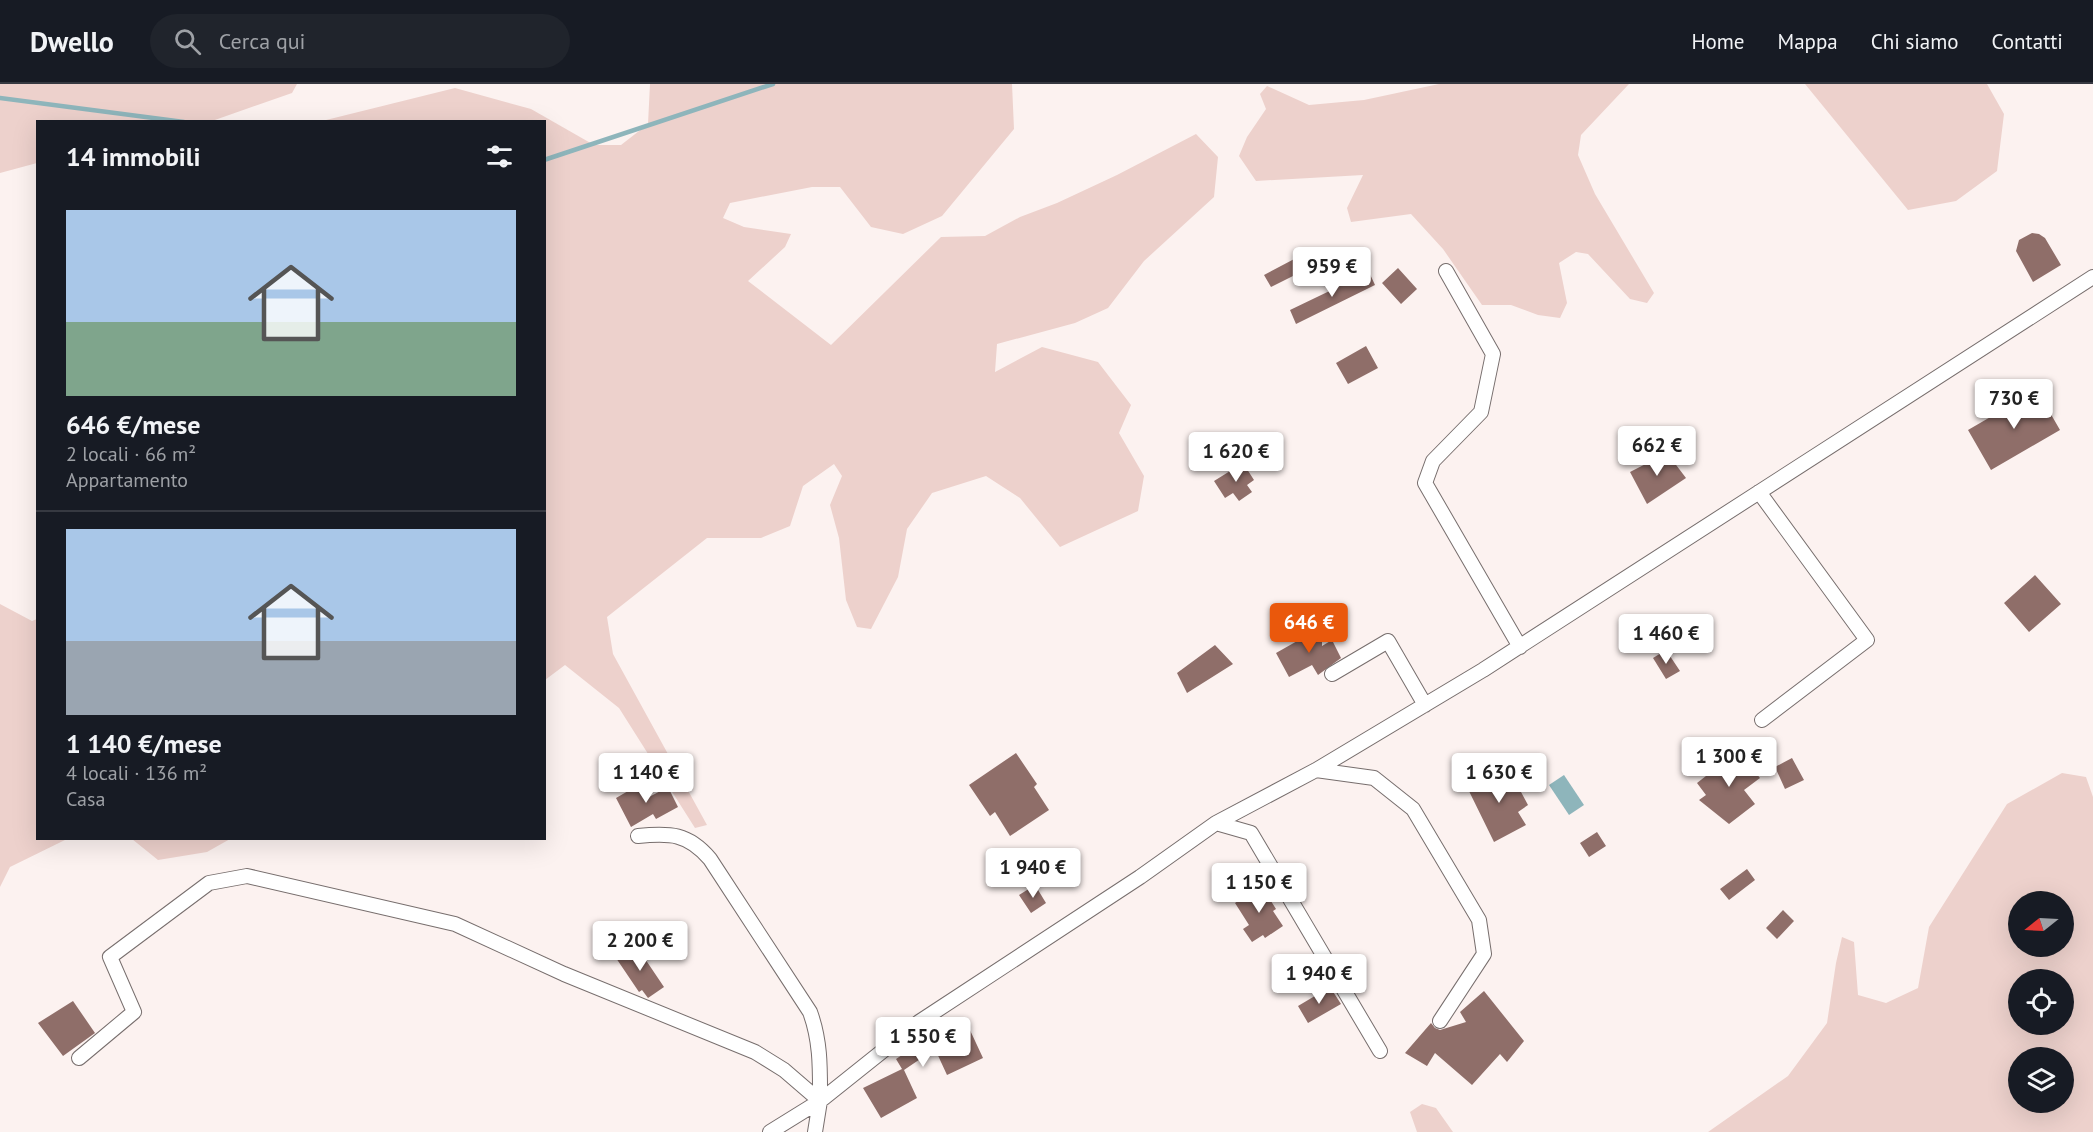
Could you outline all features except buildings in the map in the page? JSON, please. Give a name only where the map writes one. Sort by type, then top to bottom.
[{"type":"street","points":[[1446,271],[1493,354],[1481,412],[1433,461],[1425,483],[1520,646]]},
{"type":"street","points":[[770,1132],[820,1101],[919,1022],[1140,877],[1216,823],[1316,770],[1520,646],[2093,277]]},
{"type":"street","points":[[1760,492],[1867,640],[1762,720]]},
{"type":"street","points":[[1332,674],[1388,641],[1425,705]]},
{"type":"street","points":[[1316,770],[1374,778],[1413,809],[1479,920],[1484,954],[1440,1021]]},
{"type":"street","points":[[1216,823],[1251,833],[1380,1051]]},
{"type":"street","points":[[638,836],[667,834],[687,839],[698,846],[710,860],[810,1012],[820,1053],[820,1101],[815,1132]]},
{"type":"street","points":[[79,1058],[134,1012],[110,957],[209,883],[247,876],[455,924],[564,974],[755,1052],[784,1070],[820,1101]]},
{"type":"shaded area","points":[[0,84],[297,84],[292,93],[215,120],[36,120],[36,163],[0,173]]},
{"type":"shaded area","points":[[650,84],[1012,84],[1014,129],[942,216],[903,234],[871,227],[840,187],[812,187],[730,203],[723,218],[744,227],[791,234],[785,247],[748,281],[831,345],[941,237],[985,236],[1020,217],[1057,203],[1117,175],[1196,134],[1218,157],[1214,197],[1144,261],[1108,308],[1075,323],[997,344],[995,372],[1042,347],[1098,362],[1131,405],[1119,433],[1144,476],[1138,511],[1060,547],[1020,498],[986,476],[932,493],[907,529],[898,577],[871,629],[857,627],[846,600],[839,538],[830,505],[842,476],[834,464],[803,486],[790,526],[761,538],[707,538],[607,617],[613,654],[707,825],[695,828],[619,708],[565,665],[546,679],[546,120],[326,120],[455,88],[531,109],[594,145],[621,145],[648,124]]},
{"type":"shaded area","points":[[1439,84],[1629,84],[1581,135],[1578,155],[1595,194],[1654,293],[1647,303],[1630,299],[1588,254],[1576,252],[1559,263],[1567,303],[1560,318],[1538,315],[1511,305],[1482,305],[1443,249],[1411,214],[1351,222],[1347,208],[1363,175],[1256,181],[1239,156],[1247,137],[1266,109],[1260,94],[1267,86],[1309,105],[1364,100]]},
{"type":"shaded area","points":[[1805,84],[1987,84],[2004,114],[1997,171],[1956,201],[1908,210]]},
{"type":"shaded area","points":[[0,604],[32,621],[36,619],[36,840],[65,840],[10,867],[0,887]]},
{"type":"shaded area","points":[[2062,773],[2086,777],[2093,797],[2093,1132],[1708,1132],[1788,1076],[1827,1023],[1842,937],[1854,942],[1858,995],[1886,1003],[1918,988],[1929,927],[2007,804]]},
{"type":"shaded area","points":[[133,840],[228,840],[207,852],[158,860]]},
{"type":"shaded area","points":[[1422,1104],[1436,1108],[1453,1132],[1417,1132],[1410,1112]]},
{"type":"water","points":[[1564,775],[1584,805],[1569,815],[1549,785]]},
{"type":"waterway","points":[[546,159],[773,84]]},
{"type":"waterway","points":[[0,98],[169,120]]}]
